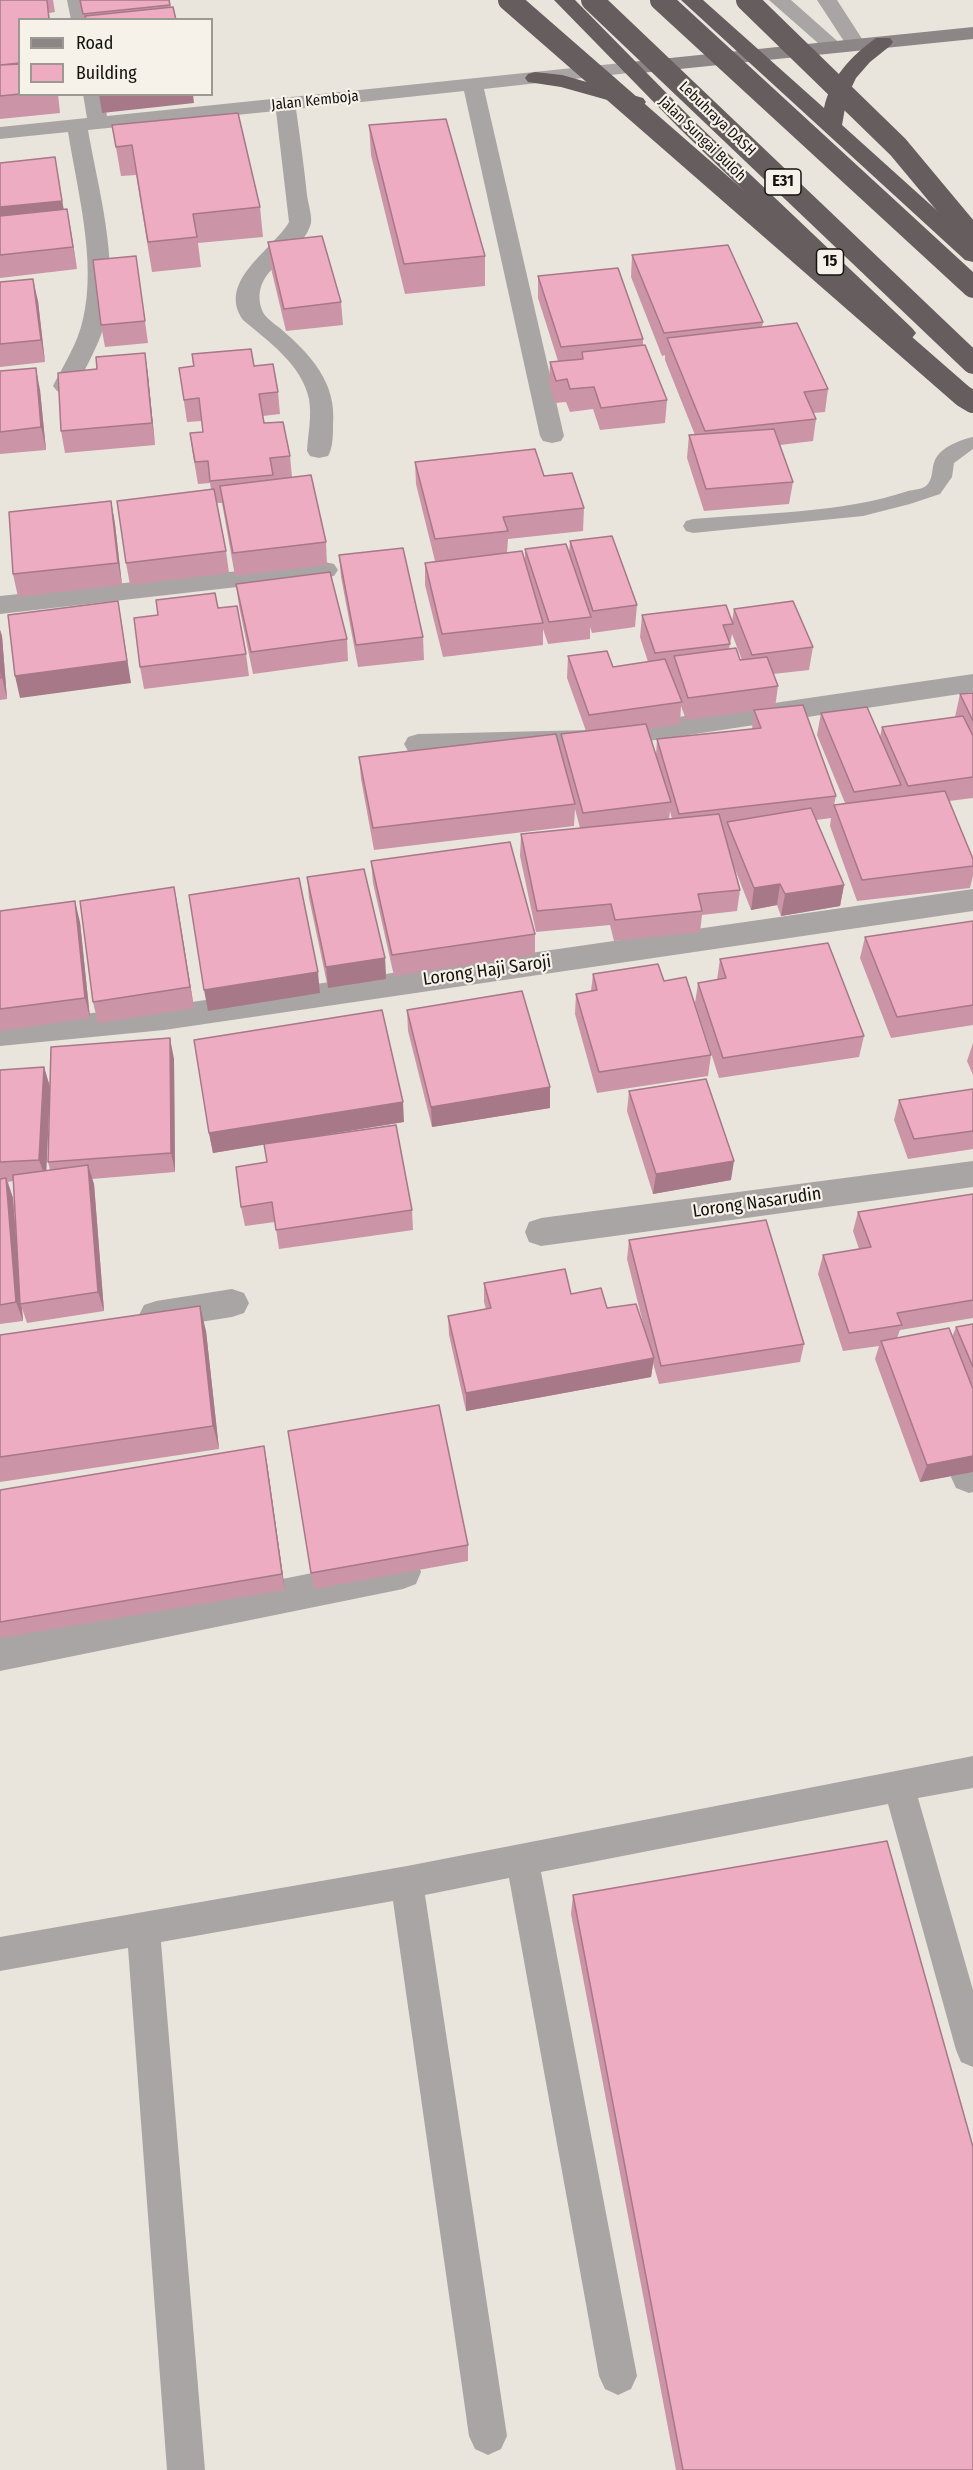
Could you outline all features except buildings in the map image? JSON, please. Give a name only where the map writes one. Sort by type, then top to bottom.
[{"type":"highway","points":[[509,0],[963,396],[973,400]]},
{"type":"highway","name":"Jalan Sungai Buloh","points":[[564,0],[687,125],[973,400]]},
{"type":"highway","name":"Lebuhraya DASH","points":[[592,0],[973,363]]},
{"type":"highway","points":[[661,0],[973,287]]},
{"type":"highway","points":[[690,0],[755,56],[973,255]]},
{"type":"highway","points":[[747,0],[898,147],[973,237]]},
{"type":"highway","points":[[833,127],[833,107],[839,89],[849,71],[883,42]]},
{"type":"highway","points":[[535,78],[562,81],[594,89],[644,105],[687,125]]},
{"type":"main road","points":[[631,68],[973,33]]},
{"type":"street","points":[[77,0],[81,18]]},
{"type":"street","points":[[779,0],[834,47]]},
{"type":"street","points":[[827,0],[856,45]]},
{"type":"street","name":"Jalan Kemboja","points":[[0,133],[631,68]]},
{"type":"street","points":[[473,85],[552,436]]},
{"type":"street","points":[[65,386],[85,348],[96,316],[97,294],[87,124],[93,96]]},
{"type":"street","points":[[285,104],[300,222],[295,234],[260,264],[250,285],[247,304],[251,315],[306,367],[316,382],[321,400],[319,451]]},
{"type":"street","points":[[0,605],[325,570]]},
{"type":"street","points":[[418,744],[589,740],[973,683]]},
{"type":"street","name":"Lorong Haji Saroji","points":[[0,1034],[164,1018],[973,900]]},
{"type":"street","name":"Lorong Nasarudin","points":[[541,1232],[973,1174]]},
{"type":"street","points":[[128,1319],[232,1303]]},
{"type":"street","points":[[0,1653],[404,1571]]},
{"type":"lane","points":[[693,526],[863,510],[903,500],[933,490],[942,477],[944,461],[964,445],[973,443]]},
{"type":"lane","points":[[0,1954],[407,1882],[522,1858],[973,1773]]},
{"type":"lane","points":[[898,1788],[973,2050]]},
{"type":"lane","points":[[522,1858],[618,2376]]},
{"type":"lane","points":[[407,1882],[488,2436]]},
{"type":"lane","points":[[143,1927],[186,2470]]}]
